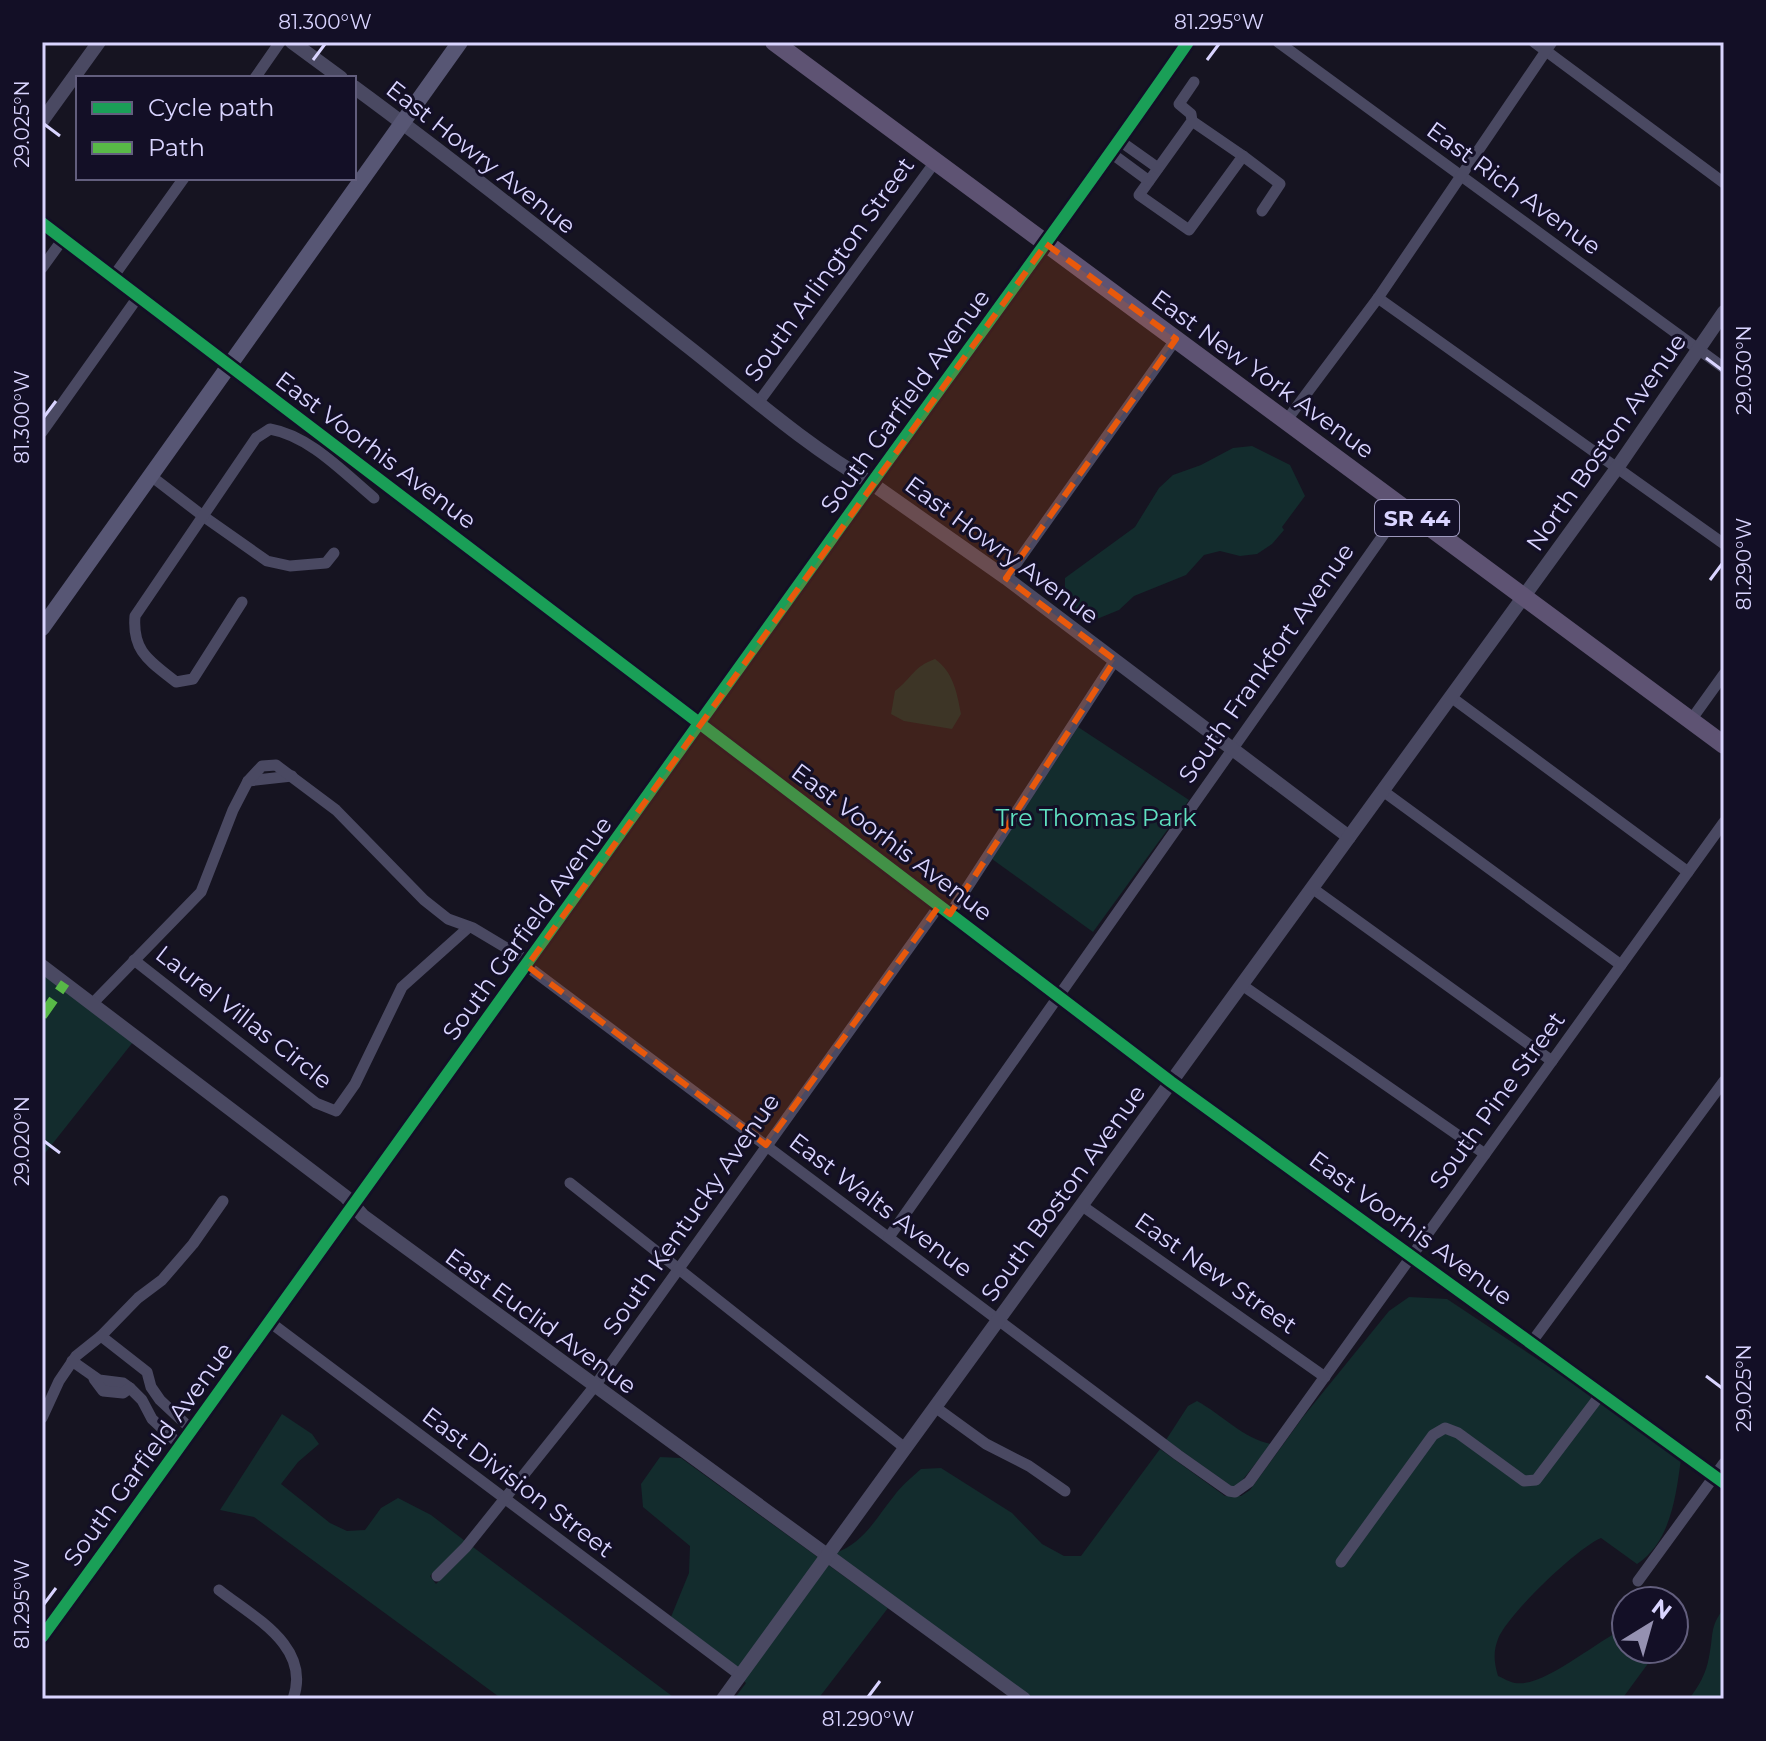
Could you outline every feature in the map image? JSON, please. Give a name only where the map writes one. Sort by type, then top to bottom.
[{"type":"main road","points":[[44,621],[460,42]]},
{"type":"main road","name":"East New York Avenue","points":[[774,42],[1724,745]]},
{"type":"street","points":[[42,121],[99,42]]},
{"type":"street","points":[[256,76],[280,42]]},
{"type":"street","points":[[292,42],[338,76]]},
{"type":"street","name":"South Garfield Avenue","points":[[42,1637],[1116,147],[1188,42]]},
{"type":"street","name":"East Rich Avenue","points":[[1278,42],[1724,368]]},
{"type":"street","points":[[1534,42],[1549,46],[1724,183]]},
{"type":"street","points":[[1286,421],[1378,298],[1549,46]]},
{"type":"street","points":[[1194,82],[1179,104],[1191,114],[1192,121],[1139,195],[1189,230],[1243,156]]},
{"type":"street","name":"East Howry Avenue","points":[[356,88],[758,403],[848,470],[1006,578],[1349,837]]},
{"type":"street","points":[[1192,121],[1280,184],[1262,211]]},
{"type":"street","points":[[1116,147],[1158,168]]},
{"type":"street","points":[[1116,147],[1149,181]]},
{"type":"street","name":"South Arlington Street","points":[[758,403],[935,162]]},
{"type":"street","points":[[113,277],[183,180]]},
{"type":"street","name":"East Voorhis Avenue","points":[[42,223],[1171,1082],[1719,1480]]},
{"type":"street","points":[[42,268],[63,239]]},
{"type":"street","points":[[42,432],[138,297]]},
{"type":"street","points":[[1378,298],[1724,544]]},
{"type":"street","name":"North Boston Avenue","points":[[1524,597],[1724,312]]},
{"type":"street","points":[[1006,578],[1176,339]]},
{"type":"street","points":[[242,602],[193,679],[176,682],[139,649],[133,634],[135,616],[256,438],[270,429],[293,436],[314,449],[374,498]]},
{"type":"street","points":[[151,476],[267,561],[290,566],[326,563],[334,553]]},
{"type":"street","name":"South Frankfort Avenue","points":[[889,1237],[1403,507]]},
{"type":"street","name":"South Boston Avenue","points":[[723,1699],[1524,597]]},
{"type":"street","name":"South Kentucky Avenue","points":[[437,1576],[466,1547],[594,1387],[766,1145],[945,910],[1115,660]]},
{"type":"street","points":[[1691,720],[1724,674]]},
{"type":"street","points":[[1451,697],[1688,872]]},
{"type":"street","name":"Laurel Villas Circle","points":[[92,1004],[201,892],[227,823],[248,781],[257,769],[268,764],[276,765],[336,810],[424,900],[448,919],[469,927],[528,964]]},
{"type":"street","points":[[1383,791],[1621,965]]},
{"type":"street","name":"South Pine Street","points":[[1249,1482],[1724,822]]},
{"type":"street","points":[[1312,888],[1552,1061]]},
{"type":"street","name":"Laurel Villas Circle","points":[[134,960],[316,1103],[336,1111],[355,1084],[402,987],[469,927]]},
{"type":"street","name":"East Walts Avenue","points":[[528,964],[1229,1491],[1239,1492],[1249,1482]]},
{"type":"street","name":"East Euclid Avenue","points":[[42,966],[346,1197],[363,1216],[1024,1699]]},
{"type":"street","points":[[1242,985],[1485,1154]]},
{"type":"street","points":[[1531,1343],[1724,1081]]},
{"type":"street","points":[[570,1183],[905,1448]]},
{"type":"street","points":[[42,1418],[72,1361],[175,1267],[223,1201]]},
{"type":"street","name":"East New Street","points":[[1081,1205],[1325,1377]]},
{"type":"street","name":"East Division Street","points":[[271,1323],[740,1675]]},
{"type":"street","points":[[101,1336],[147,1372],[151,1387],[160,1400],[192,1430]]},
{"type":"street","points":[[72,1361],[99,1380],[123,1383],[130,1388],[142,1400],[152,1419],[181,1446]]},
{"type":"street","points":[[1341,1562],[1433,1435],[1445,1428],[1458,1433],[1524,1481],[1536,1480],[1601,1394]]},
{"type":"street","points":[[935,1407],[986,1444],[1029,1466],[1065,1491]]},
{"type":"street","points":[[1638,1581],[1719,1480],[1724,1463]]},
{"type":"street","points":[[219,1590],[281,1637],[293,1656],[297,1689],[293,1699]]},
{"type":"highlighted area","points":[[1046,244],[1176,339],[1006,578],[1115,660],[950,914],[939,906],[766,1145],[527,966]]},
{"type":"green space","points":[[1252,446],[1290,465],[1305,496],[1272,544],[1257,554],[1240,556],[1220,551],[1204,555],[1186,575],[1134,596],[1119,610],[1092,621],[1083,617],[1065,599],[1065,578],[1135,527],[1159,488],[1173,475],[1233,448]]},
{"type":"green space","points":[[935,659],[950,676],[958,698],[961,714],[952,729],[904,721],[891,714],[895,691],[917,669]]},
{"type":"green space","name":"Tre Thomas Park","points":[[1078,727],[1189,800],[1093,932],[992,859]]},
{"type":"green space","points":[[42,973],[133,1042],[42,1157]]},
{"type":"green space","points":[[1409,1297],[1447,1299],[1617,1412],[1681,1459],[1670,1517],[1665,1531],[1648,1555],[1637,1564],[1601,1538],[1590,1544],[1528,1599],[1504,1628],[1496,1644],[1498,1676],[1527,1683],[1555,1671],[1610,1637],[1610,1665],[1647,1665],[1622,1699],[1034,1699],[835,1553],[861,1537],[900,1489],[921,1469],[941,1468],[1012,1513],[1042,1544],[1064,1556],[1081,1556],[1160,1449],[1225,1496],[1241,1496],[1250,1490],[1303,1417],[1389,1311]]},
{"type":"green space","points":[[1197,1401],[1242,1432],[1271,1444],[1237,1487],[1231,1486],[1166,1440],[1188,1406]]},
{"type":"green space","points":[[282,1414],[312,1434],[319,1444],[298,1462],[281,1484],[330,1523],[347,1531],[365,1530],[381,1508],[398,1498],[431,1515],[465,1541],[430,1576],[436,1584],[473,1547],[676,1699],[502,1699],[254,1517],[220,1510]]},
{"type":"green space","points":[[660,1457],[681,1458],[819,1558],[739,1668],[671,1617],[689,1573],[690,1546],[643,1507],[641,1484]]},
{"type":"green space","points":[[827,1564],[888,1608],[818,1699],[734,1699],[746,1683],[743,1680]]},
{"type":"green space","points":[[1724,1608],[1724,1699],[1689,1699],[1704,1674],[1714,1626]]},
{"type":"marked path","points":[[42,1016],[65,983]]},
{"type":"cycle path","points":[[42,1637],[1188,42]]},
{"type":"cycle path","points":[[42,223],[1171,1082],[1724,1483]]}]
